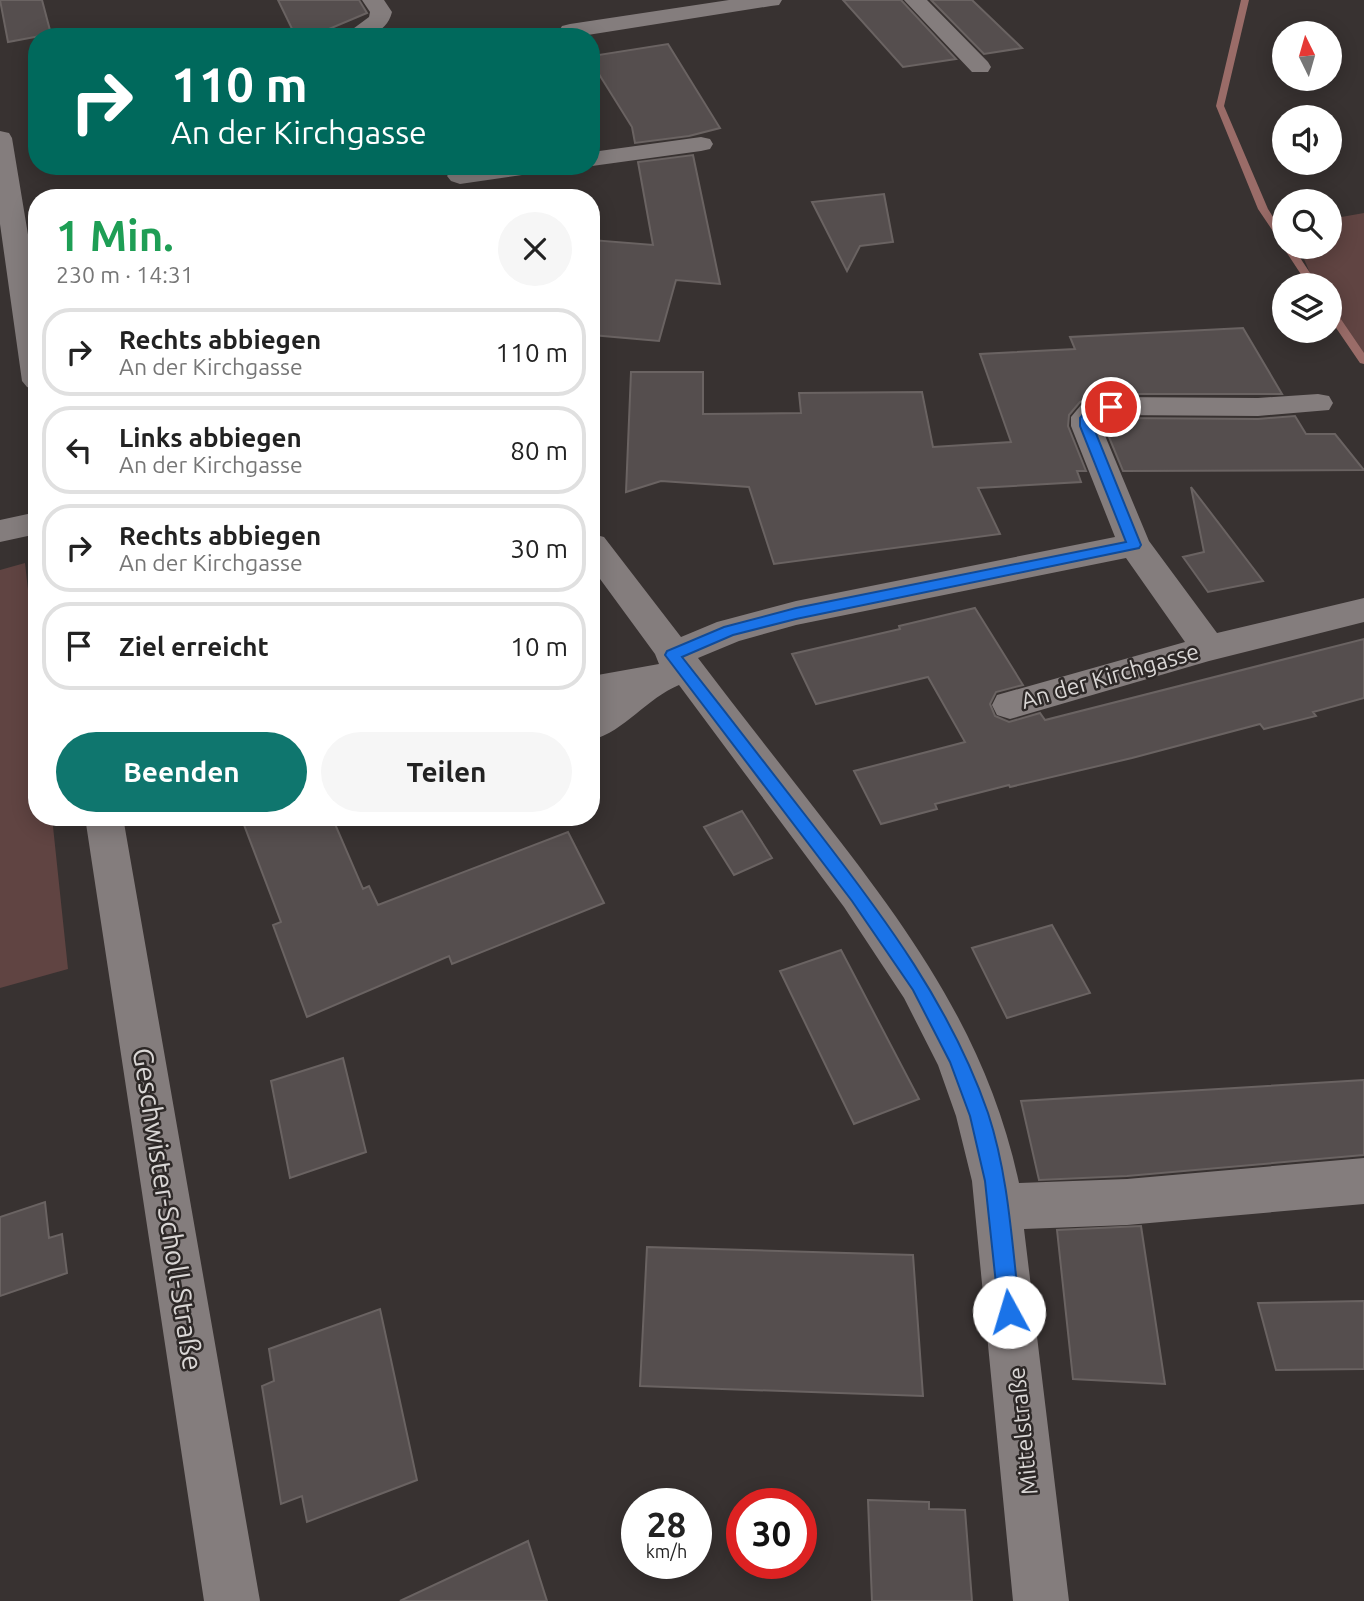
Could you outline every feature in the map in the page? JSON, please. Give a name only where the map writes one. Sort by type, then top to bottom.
[{"type":"street","points":[[367,28],[379,20],[381,12],[373,0]]},
{"type":"street","points":[[589,28],[771,0]]},
{"type":"street","points":[[915,0],[980,67]]},
{"type":"street","points":[[0,138],[11,166],[28,307]]},
{"type":"street","points":[[600,158],[701,144]]},
{"type":"street","points":[[460,180],[487,175]]},
{"type":"street","name":"An der Kirchgasse","points":[[1209,648],[1134,545],[1086,426],[1086,418],[1092,412],[1111,407],[1258,407],[1318,403]]},
{"type":"street","points":[[0,531],[28,525]]},
{"type":"street","points":[[600,720],[669,668],[729,631],[807,611],[1134,545]]},
{"type":"street","name":"Mittelstraße","points":[[600,558],[669,668],[858,895],[919,985],[958,1059],[979,1116],[995,1181],[1041,1601]]},
{"type":"street","name":"An der Kirchgasse","points":[[1010,705],[1209,648],[1364,610]]},
{"type":"street","points":[[600,688],[669,668]]},
{"type":"street","name":"Geschwister-Scholl-Straße","points":[[105,826],[232,1601]]},
{"type":"street","points":[[998,1207],[1127,1202],[1364,1181]]},
{"type":"shaded area","points":[[1364,213],[1364,359],[1342,330],[1342,273],[1310,273],[1304,259],[1342,259],[1342,217]]},
{"type":"shaded area","points":[[25,563],[28,590],[28,826],[53,826],[68,969],[0,988],[0,570]]},
{"type":"building","points":[[0,0],[42,0],[49,28],[28,28],[28,38],[8,42]]},
{"type":"building","points":[[278,0],[359,0],[367,13],[331,28],[292,28]]},
{"type":"building","points":[[843,0],[901,0],[956,59],[903,67]]},
{"type":"building","points":[[931,0],[972,0],[1022,48],[984,54]]},
{"type":"building","points":[[668,44],[720,128],[689,136],[635,143],[632,127],[600,76],[600,55]]},
{"type":"building","points":[[693,155],[720,284],[676,280],[659,341],[600,336],[600,241],[653,245],[638,162]]},
{"type":"building","points":[[884,194],[893,242],[860,246],[847,271],[812,202]]},
{"type":"building","points":[[1243,328],[1282,394],[1111,394],[1080,402],[1069,415],[1068,426],[1086,471],[1077,471],[1081,482],[978,488],[1000,534],[774,564],[749,487],[661,481],[626,492],[631,372],[703,372],[703,414],[801,413],[799,393],[922,392],[933,447],[1011,442],[980,354],[1075,349],[1070,337]]},
{"type":"building","points":[[1295,416],[1306,434],[1335,434],[1364,470],[1123,471],[1104,425],[1104,422],[1114,418],[1258,419]]},
{"type":"building","points":[[1191,487],[1263,581],[1208,592],[1183,557],[1204,552]]},
{"type":"building","points":[[975,608],[1023,685],[996,692],[990,704],[995,716],[1009,722],[1040,713],[1045,720],[1364,639],[1364,698],[1313,712],[1316,716],[1264,729],[1260,724],[1132,758],[935,804],[937,809],[881,824],[854,771],[965,742],[928,677],[816,704],[792,654]]},
{"type":"building","points":[[742,811],[772,858],[734,875],[704,827]]},
{"type":"building","points":[[244,826],[336,826],[363,889],[369,886],[378,905],[568,832],[604,903],[452,964],[449,956],[307,1017],[273,925],[281,922]]},
{"type":"building","points":[[1052,925],[1090,993],[1007,1018],[972,948]]},
{"type":"building","points":[[841,950],[919,1099],[854,1124],[780,971]]},
{"type":"building","points":[[343,1058],[366,1152],[290,1178],[271,1081]]},
{"type":"building","points":[[1364,1080],[1364,1155],[1127,1176],[1039,1180],[1021,1101]]},
{"type":"building","points":[[45,1202],[49,1238],[62,1234],[67,1273],[0,1296],[0,1217]]},
{"type":"building","points":[[1141,1226],[1165,1384],[1073,1379],[1057,1230]]},
{"type":"building","points":[[647,1247],[913,1255],[923,1396],[640,1386]]},
{"type":"building","points":[[1364,1301],[1364,1369],[1276,1370],[1258,1303]]},
{"type":"building","points":[[380,1309],[417,1480],[307,1522],[302,1496],[281,1504],[262,1386],[274,1381],[269,1349]]},
{"type":"building","points":[[868,1500],[929,1502],[929,1509],[965,1510],[972,1601],[872,1601]]},
{"type":"building","points":[[528,1541],[547,1601],[400,1601]]},
{"type":"waterway","points":[[1245,0],[1220,106],[1263,209],[1272,223]]},
{"type":"waterway","points":[[1296,259],[1305,273]]},
{"type":"waterway","points":[[1342,329],[1364,361]]},
{"type":"route","points":[[1009,1312],[995,1181],[979,1116],[958,1059],[919,985],[858,895],[672,655],[729,631],[796,613],[1134,545],[1086,426],[1086,418],[1092,412],[1111,407]]}]
